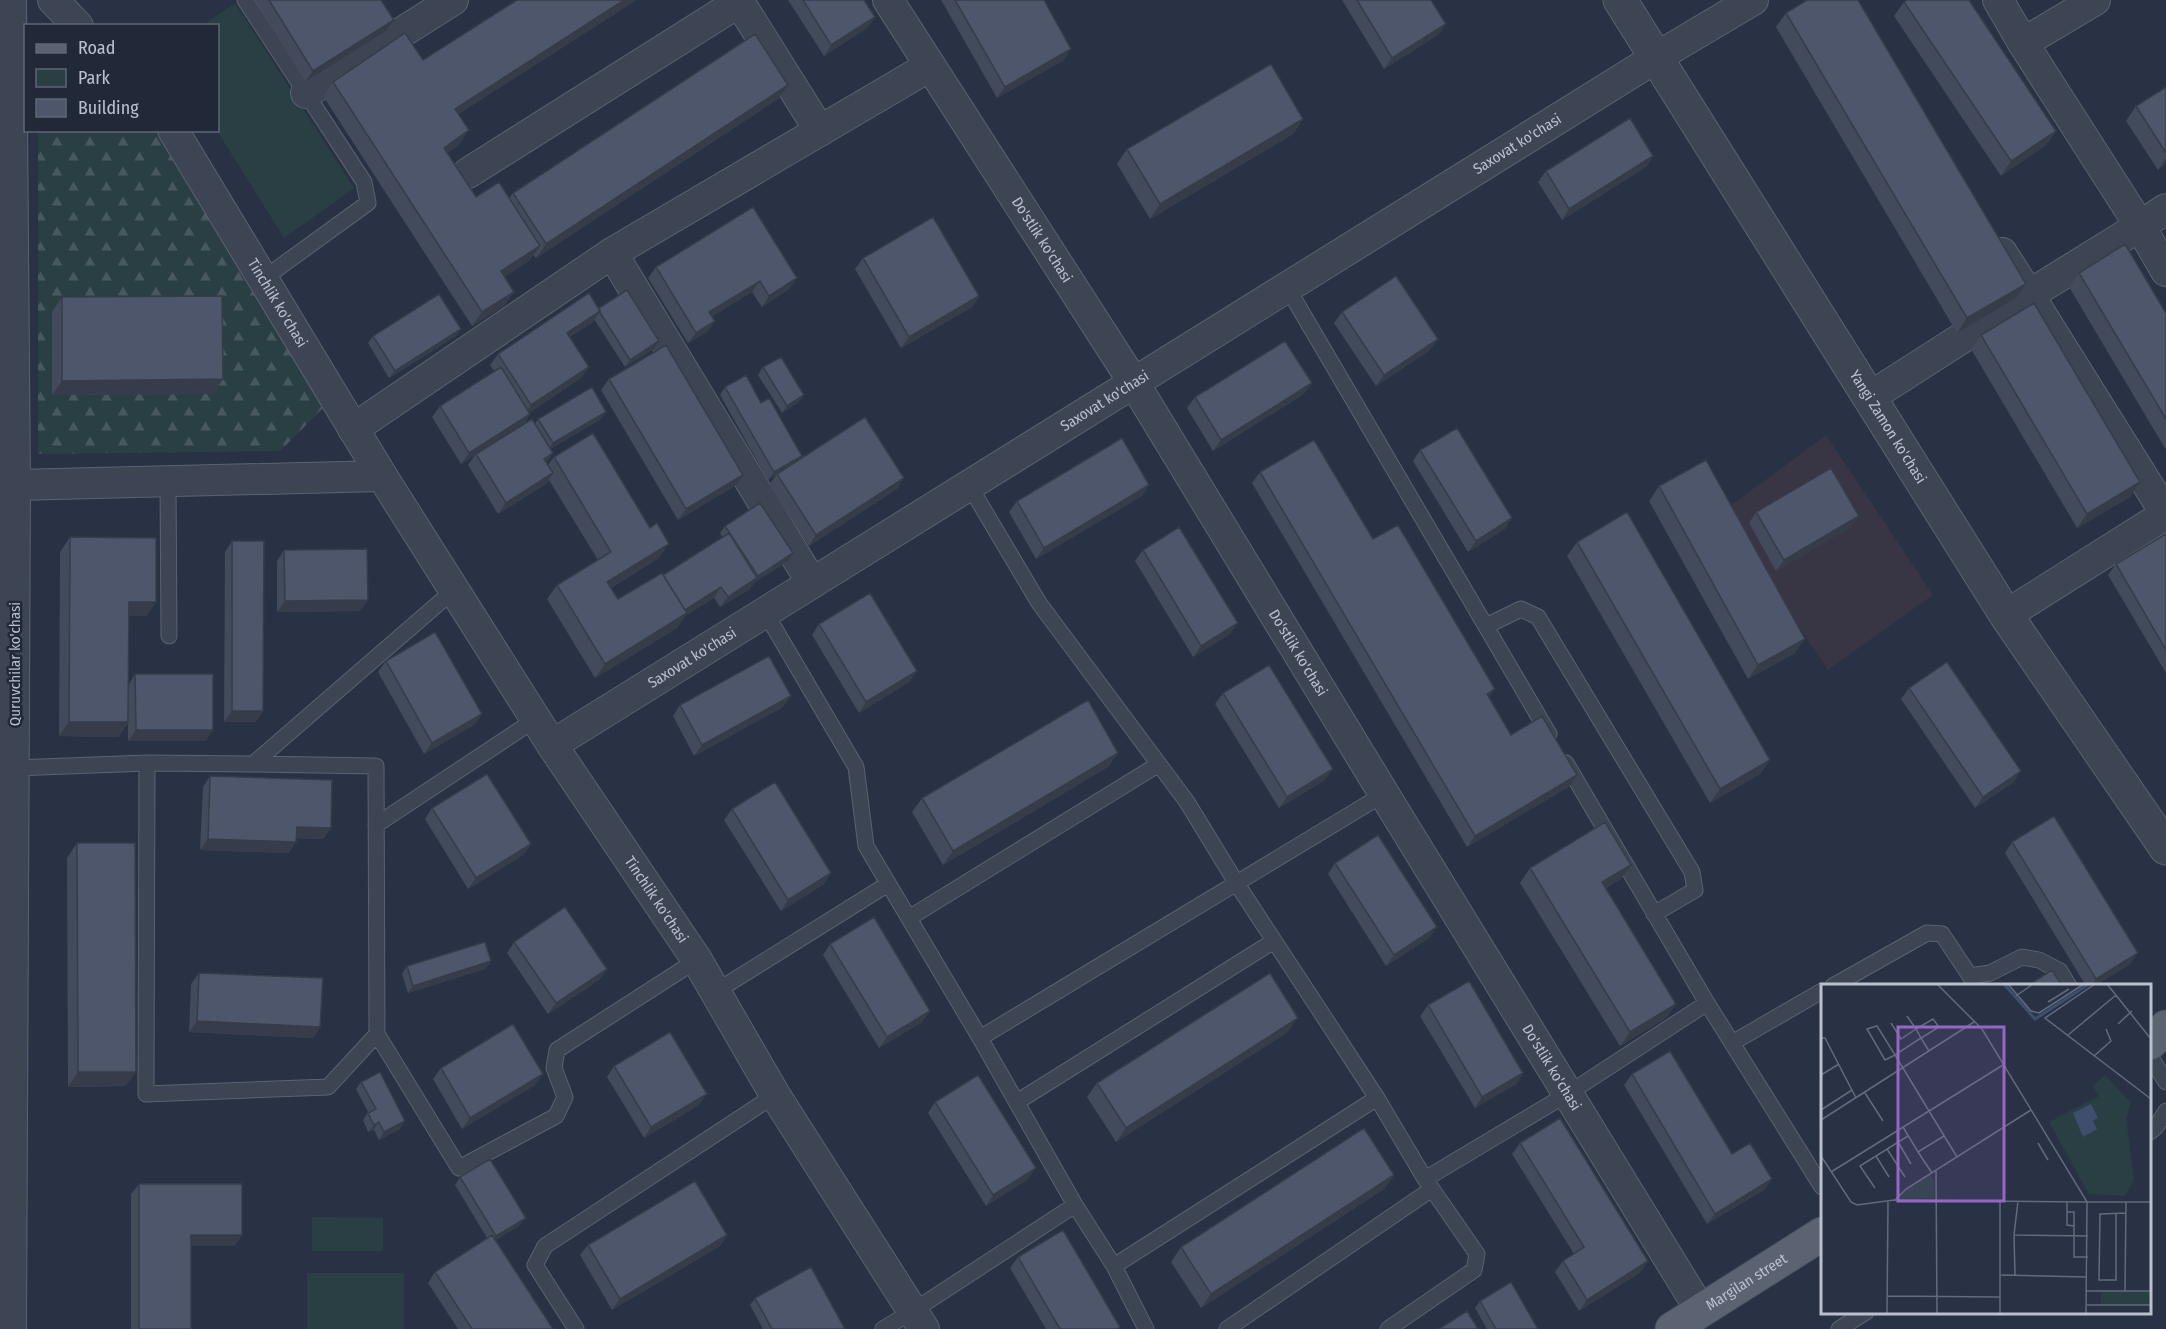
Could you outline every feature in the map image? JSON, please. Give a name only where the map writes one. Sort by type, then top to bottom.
[{"type":"main road","points":[[2151,1042],[2166,1027]]},
{"type":"main road","name":"Margilan street","points":[[1672,1329],[1821,1235]]},
{"type":"street","name":"Quruvchilar ko'chasi","points":[[11,0],[6,229],[14,768],[6,1051],[6,1272],[11,1329]]},
{"type":"street","points":[[53,0],[76,24]]},
{"type":"street","points":[[306,93],[453,0]]},
{"type":"street","name":"Do'stlik ko'chasi","points":[[888,0],[1134,382],[1701,1311]]},
{"type":"street","name":"Yangi Zamon ko'chasi","points":[[1620,0],[2006,615],[2166,848]]},
{"type":"street","name":"Saxovat ko'chasi","points":[[552,745],[1657,57],[1753,0]]},
{"type":"street","points":[[1998,0],[2166,271]]},
{"type":"street","points":[[2023,43],[2095,0]]},
{"type":"street","points":[[468,173],[738,1],[819,131]]},
{"type":"street","points":[[353,429],[612,253],[930,66]]},
{"type":"street","name":"Tinchlik ko'chasi","points":[[174,132],[382,476],[552,745],[697,960],[775,1095],[919,1320]]},
{"type":"street","points":[[1870,397],[2166,209]]},
{"type":"street","points":[[1985,226],[2166,514],[2006,615]]},
{"type":"street","points":[[612,253],[812,583]]},
{"type":"street","points":[[8,485],[382,476]]},
{"type":"lane","points":[[245,0],[364,182],[368,202],[263,279]]},
{"type":"lane","points":[[1287,287],[1654,914],[1821,1184]]},
{"type":"lane","points":[[168,482],[169,636]]},
{"type":"lane","points":[[969,485],[1039,603],[1187,802],[1237,884],[1377,1098],[1428,1184],[1477,1254],[1474,1270],[1388,1329]]},
{"type":"lane","points":[[253,764],[454,590]]},
{"type":"lane","points":[[1486,626],[1521,609],[1538,616],[1692,872],[1695,890],[1654,914]]},
{"type":"lane","points":[[765,612],[856,767],[866,846],[1075,1204],[1114,1266],[1146,1329]]},
{"type":"lane","points":[[376,825],[536,719]]},
{"type":"lane","points":[[147,763],[146,1094],[328,1087],[377,1034]]},
{"type":"lane","points":[[14,768],[147,763],[376,766],[377,1034],[459,1168],[556,1116],[565,1097],[554,1068],[556,1050],[697,960]]},
{"type":"lane","points":[[909,918],[1159,764]]},
{"type":"lane","points":[[980,1038],[1384,794]]},
{"type":"lane","points":[[714,992],[888,884]]},
{"type":"lane","points":[[1837,984],[1927,933],[1942,934],[1970,976],[1990,973],[2022,957],[2039,960],[2060,971],[2068,984]]},
{"type":"lane","points":[[1017,1102],[1274,941]]},
{"type":"lane","points":[[1732,1043],[1821,993]]},
{"type":"lane","points":[[1227,1329],[1428,1184],[1707,1003]]},
{"type":"lane","points":[[2151,1058],[2166,1082]]},
{"type":"lane","points":[[576,1329],[535,1265],[545,1246],[775,1095]]},
{"type":"lane","points":[[1114,1266],[1377,1098]]},
{"type":"lane","points":[[2151,1131],[2156,1128],[2166,1111]]},
{"type":"lane","points":[[883,1329],[919,1320],[1075,1204]]},
{"type":"lane","points":[[1839,1329],[1863,1314]]},
{"type":"shaded area","points":[[1826,435],[1933,595],[1828,670],[1722,512]]},
{"type":"green space","points":[[235,3],[354,188],[284,238],[218,132],[219,24],[205,24]]},
{"type":"green space","points":[[38,132],[172,132],[334,397],[280,451],[38,454]]},
{"type":"green space","points":[[312,1217],[383,1218],[383,1251],[312,1251]]},
{"type":"green space","points":[[307,1273],[404,1273],[404,1329],[307,1329]]},
{"type":"building","points":[[269,0],[381,0],[394,20],[313,71]]},
{"type":"building","points":[[517,0],[624,0],[455,109],[469,130],[444,148],[476,197],[499,182],[540,246],[501,271],[514,292],[482,312],[333,82],[405,33],[423,60]]},
{"type":"building","points":[[803,0],[864,0],[875,17],[831,45]]},
{"type":"building","points":[[955,0],[1044,0],[1071,49],[1005,87]]},
{"type":"building","points":[[1357,0],[1431,0],[1446,24],[1392,58]]},
{"type":"building","points":[[1807,0],[1858,0],[2026,284],[1967,318],[1786,13]]},
{"type":"building","points":[[1907,0],[1969,0],[2056,131],[2011,161],[1904,2]]},
{"type":"building","points":[[755,34],[788,85],[546,244],[513,193]]},
{"type":"building","points":[[1271,64],[1303,119],[1160,204],[1127,149]]},
{"type":"building","points":[[2166,87],[2166,153],[2136,106]]},
{"type":"building","points":[[1630,118],[1653,156],[1569,209],[1546,171]]},
{"type":"building","points":[[753,207],[797,278],[769,296],[760,281],[709,312],[715,321],[696,333],[656,267]]},
{"type":"building","points":[[933,217],[979,296],[909,337],[863,258]]},
{"type":"building","points":[[2125,244],[2166,313],[2166,419],[2079,273]]},
{"type":"building","points":[[1396,276],[1438,339],[1384,375],[1342,312]]},
{"type":"building","points":[[627,290],[659,341],[630,360],[599,311],[599,308]]},
{"type":"building","points":[[589,293],[600,311],[567,333],[589,367],[531,405],[498,354]]},
{"type":"building","points":[[439,294],[461,329],[395,371],[373,336]]},
{"type":"building","points":[[222,296],[223,379],[62,381],[62,297]]},
{"type":"building","points":[[2034,303],[2140,482],[2087,514],[1981,335]]},
{"type":"building","points":[[1285,341],[1312,383],[1221,440],[1195,397]]},
{"type":"building","points":[[666,345],[743,475],[686,509],[609,379]]},
{"type":"building","points":[[781,357],[804,395],[787,406],[763,367]]},
{"type":"building","points":[[501,367],[530,414],[469,453],[440,406]]},
{"type":"building","points":[[746,375],[761,403],[769,398],[802,456],[774,472],[725,387]]},
{"type":"building","points":[[592,387],[606,412],[553,443],[538,419]]},
{"type":"building","points":[[865,417],[904,478],[816,535],[777,474]]},
{"type":"building","points":[[532,419],[553,453],[544,459],[553,473],[506,503],[476,454]]},
{"type":"building","points":[[1457,428],[1512,518],[1476,541],[1420,450]]},
{"type":"building","points":[[593,433],[650,528],[657,523],[669,544],[607,582],[618,599],[662,573],[687,613],[605,664],[557,585],[611,552],[554,457]]},
{"type":"building","points":[[1122,438],[1149,485],[1044,548],[1017,501]]},
{"type":"building","points":[[1314,440],[1373,539],[1398,525],[1495,689],[1487,694],[1511,735],[1542,716],[1577,775],[1475,836],[1260,472]]},
{"type":"building","points":[[1706,460],[1805,639],[1758,665],[1659,486]]},
{"type":"building","points":[[1831,468],[1859,516],[1784,560],[1756,512]]},
{"type":"building","points":[[760,503],[793,553],[758,576],[725,526]]},
{"type":"building","points":[[1627,512],[1770,760],[1720,789],[1577,542]]},
{"type":"building","points":[[1179,527],[1238,623],[1201,646],[1143,550]]},
{"type":"building","points":[[729,533],[757,578],[728,597],[721,587],[685,610],[663,575]]},
{"type":"building","points":[[2166,534],[2166,650],[2116,564]]},
{"type":"building","points":[[70,537],[156,538],[156,602],[129,602],[128,722],[69,722]]},
{"type":"building","points":[[232,541],[264,541],[263,711],[232,711]]},
{"type":"building","points":[[367,549],[368,600],[285,601],[284,550]]},
{"type":"building","points":[[870,593],[917,671],[866,702],[819,624]]},
{"type":"building","points":[[435,632],[482,714],[432,743],[386,661]]},
{"type":"building","points":[[769,656],[791,696],[702,745],[680,705]]},
{"type":"building","points":[[1947,662],[2021,771],[1983,797],[1909,688]]},
{"type":"building","points":[[1269,665],[1333,769],[1287,797],[1223,693]]},
{"type":"building","points":[[135,674],[213,674],[213,730],[136,730]]},
{"type":"building","points":[[1088,700],[1118,753],[953,851],[922,798]]},
{"type":"building","points":[[487,774],[531,844],[476,878],[432,808]]},
{"type":"building","points":[[210,776],[332,780],[331,828],[297,827],[296,842],[208,839]]},
{"type":"building","points":[[775,782],[831,873],[788,900],[732,809]]},
{"type":"building","points":[[2054,816],[2138,953],[2096,979],[2012,842]]},
{"type":"building","points":[[1605,822],[1631,865],[1602,882],[1676,1004],[1630,1032],[1530,868]]},
{"type":"building","points":[[1378,835],[1437,927],[1394,955],[1335,863]]},
{"type":"building","points":[[77,843],[135,843],[136,1072],[78,1072]]},
{"type":"building","points":[[565,907],[607,969],[556,1003],[514,942]]},
{"type":"building","points":[[874,917],[930,1011],[887,1037],[830,944]]},
{"type":"building","points":[[485,942],[491,961],[413,986],[407,966]]},
{"type":"building","points":[[2052,970],[2061,984],[2030,984]]},
{"type":"building","points":[[199,973],[323,978],[320,1027],[197,1021]]},
{"type":"building","points":[[1270,973],[1298,1018],[1126,1128],[1097,1083]]},
{"type":"building","points":[[1469,981],[1523,1073],[1482,1097],[1428,1005]]},
{"type":"building","points":[[513,1024],[543,1074],[470,1118],[441,1068]]},
{"type":"building","points":[[670,1032],[707,1094],[651,1127],[614,1066]]},
{"type":"building","points":[[1670,1051],[1732,1154],[1750,1143],[1772,1179],[1715,1214],[1632,1074]]},
{"type":"building","points":[[380,1072],[405,1121],[384,1132],[379,1122],[374,1125],[368,1113],[376,1109],[361,1082]]},
{"type":"building","points":[[978,1075],[1036,1168],[993,1195],[935,1102]]},
{"type":"building","points":[[1560,1118],[1648,1261],[1587,1300],[1563,1261],[1584,1247],[1520,1143]]},
{"type":"building","points":[[1364,1128],[1394,1175],[1211,1294],[1181,1247]]},
{"type":"building","points":[[490,1159],[526,1218],[496,1236],[460,1177]]},
{"type":"building","points":[[695,1181],[727,1235],[620,1299],[588,1245]]},
{"type":"building","points":[[139,1184],[242,1184],[242,1235],[191,1235],[191,1329],[139,1329]]},
{"type":"building","points":[[1063,1230],[1120,1327],[1117,1329],[1060,1329],[1018,1257]]},
{"type":"building","points":[[492,1235],[553,1329],[472,1329],[435,1272]]},
{"type":"building","points":[[811,1267],[845,1329],[772,1329],[755,1298]]},
{"type":"building","points":[[1511,1282],[1538,1329],[1496,1329],[1480,1301]]},
{"type":"building","points":[[1467,1311],[1478,1329],[1439,1329]]}]
